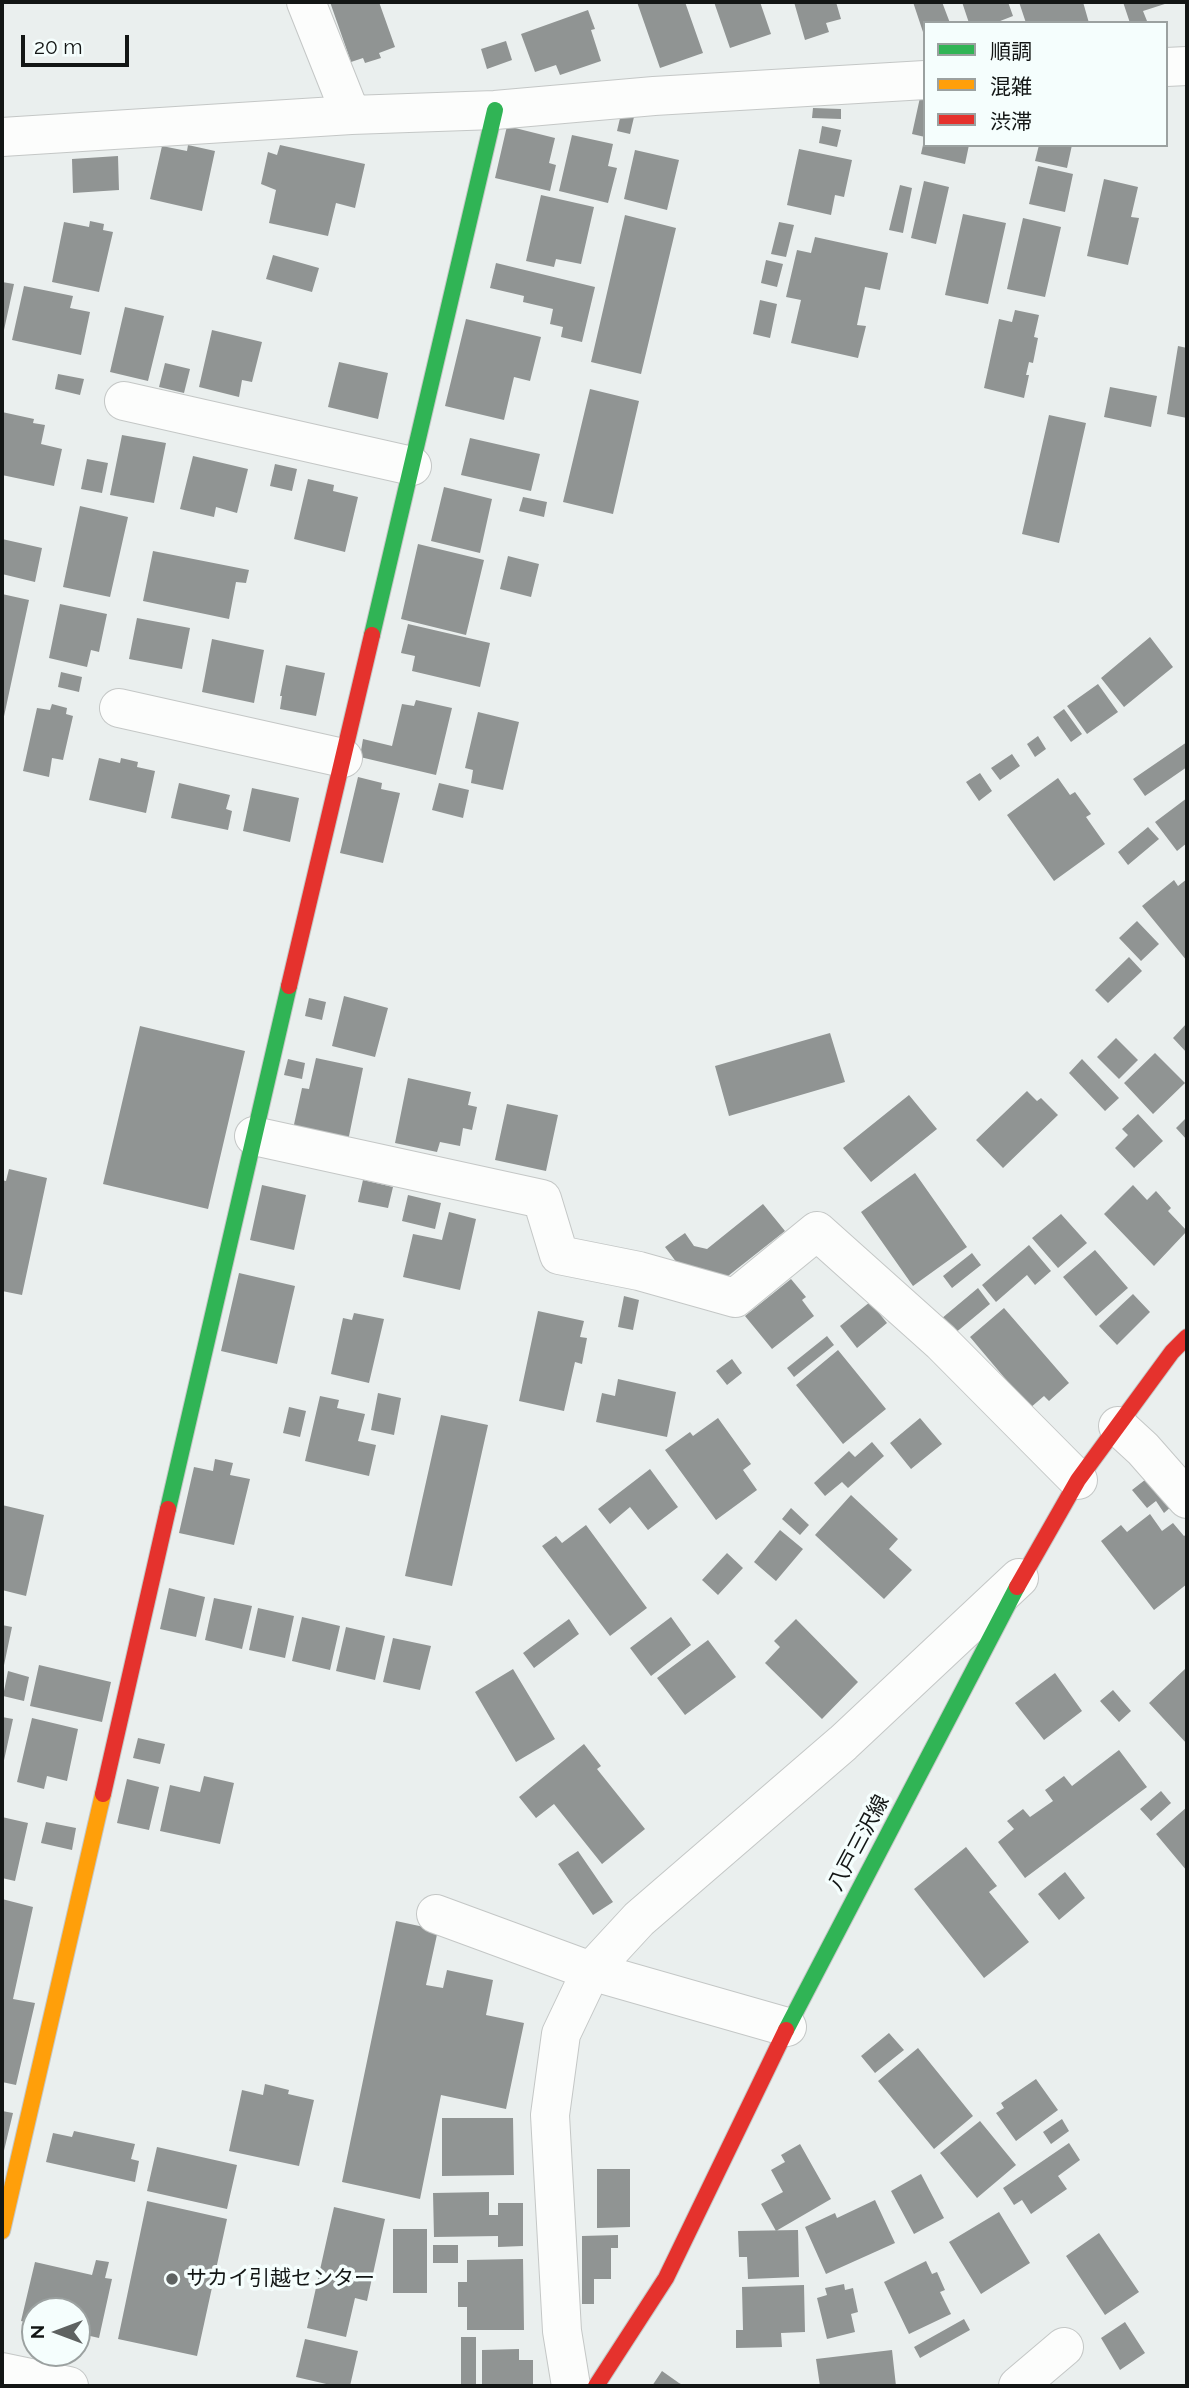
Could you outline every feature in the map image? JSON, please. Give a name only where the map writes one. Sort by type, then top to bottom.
[{"type":"street","points":[[306,2],[351,115]]},
{"type":"street","points":[[1168,67],[1187,65]]},
{"type":"street","points":[[2,138],[351,115],[495,110],[654,96],[923,80]]},
{"type":"street","points":[[2,2231],[254,1136],[495,110]]},
{"type":"street","points":[[124,401],[412,466]]},
{"type":"street","points":[[119,708],[343,758]]},
{"type":"street","points":[[254,1136],[542,1199],[559,1255],[639,1271],[735,1298],[817,1231],[941,1342],[1078,1480]]},
{"type":"street","name":"八戸三沢線","points":[[596,2386],[666,2278],[787,2027],[1024,1573],[1078,1480],[1172,1352],[1187,1337]]},
{"type":"street","points":[[1118,1426],[1143,1449],[1187,1499]]},
{"type":"street","points":[[571,2386],[562,2331],[550,2115],[561,2034],[591,1971],[639,1919],[843,1743],[1024,1573]]},
{"type":"street","points":[[436,1914],[591,1971],[787,2027]]},
{"type":"street","points":[[1018,2386],[1064,2347]]},
{"type":"street","points":[[2,2372],[69,2386]]},
{"type":"building","points":[[330,2],[379,2],[395,47],[379,53],[381,58],[365,63],[363,58],[351,62]]},
{"type":"building","points":[[637,2],[685,2],[703,53],[660,68]]},
{"type":"building","points":[[714,2],[760,2],[771,34],[730,48]]},
{"type":"building","points":[[794,2],[836,2],[841,19],[826,23],[829,32],[805,40]]},
{"type":"building","points":[[913,2],[942,2],[949,21],[923,21],[923,32]]},
{"type":"building","points":[[962,2],[1008,2],[1013,16],[1000,21],[968,21]]},
{"type":"building","points":[[1019,2],[1083,2],[1088,21],[1025,21]]},
{"type":"building","points":[[1123,2],[1171,2],[1143,11],[1147,21],[1129,21]]},
{"type":"building","points":[[588,10],[601,61],[560,75],[556,65],[535,72],[521,34]]},
{"type":"building","points":[[506,41],[512,60],[487,69],[481,49]]},
{"type":"building","points":[[921,93],[923,137],[912,134]]},
{"type":"building","points":[[813,108],[841,109],[841,119],[812,118]]},
{"type":"building","points":[[621,114],[634,117],[630,134],[617,131]]},
{"type":"building","points":[[507,126],[555,138],[549,163],[556,165],[550,191],[495,178]]},
{"type":"building","points":[[822,126],[841,130],[837,147],[819,143]]},
{"type":"building","points":[[572,135],[613,144],[608,166],[617,168],[608,203],[559,191]]},
{"type":"building","points":[[188,145],[215,151],[202,211],[150,199],[162,146],[187,151]]},
{"type":"building","points":[[280,145],[365,164],[355,208],[336,203],[328,236],[269,223],[276,190],[261,184],[268,152],[277,155]]},
{"type":"building","points":[[923,145],[969,147],[965,164],[921,154]]},
{"type":"building","points":[[1038,147],[1072,147],[1067,168],[1035,161]]},
{"type":"building","points":[[799,149],[852,160],[844,197],[835,195],[831,215],[787,205]]},
{"type":"building","points":[[635,150],[679,160],[667,210],[624,199]]},
{"type":"building","points":[[118,156],[119,190],[73,193],[72,159]]},
{"type":"building","points":[[1038,166],[1073,174],[1065,212],[1029,204]]},
{"type":"building","points":[[1104,179],[1138,187],[1131,217],[1139,218],[1128,265],[1087,256]]},
{"type":"building","points":[[924,181],[949,187],[936,244],[911,238]]},
{"type":"building","points":[[900,185],[912,188],[903,233],[889,230]]},
{"type":"building","points":[[541,195],[594,207],[581,264],[556,259],[554,267],[526,261]]},
{"type":"building","points":[[963,214],[1006,223],[988,304],[945,295]]},
{"type":"building","points":[[625,215],[676,228],[641,374],[591,362]]},
{"type":"building","points":[[1023,218],[1061,227],[1045,297],[1007,289]]},
{"type":"building","points":[[90,221],[104,224],[103,230],[113,232],[99,292],[52,282],[64,222],[89,227]]},
{"type":"building","points":[[779,222],[794,225],[786,257],[771,254]]},
{"type":"building","points":[[815,237],[888,253],[880,290],[865,287],[857,325],[866,326],[858,358],[791,343],[801,300],[786,297],[797,250],[811,253]]},
{"type":"building","points":[[273,255],[319,268],[312,292],[266,279]]},
{"type":"building","points":[[766,260],[783,264],[777,287],[761,283]]},
{"type":"building","points":[[496,263],[595,287],[582,342],[561,337],[563,327],[550,324],[553,309],[523,302],[524,296],[490,288]]},
{"type":"building","points":[[2,282],[14,284],[4,330],[2,329]]},
{"type":"building","points":[[24,286],[73,296],[70,308],[90,312],[81,355],[12,340]]},
{"type":"building","points":[[760,300],[777,304],[770,338],[753,334]]},
{"type":"building","points":[[125,307],[164,316],[148,381],[110,372]]},
{"type":"building","points":[[1015,310],[1039,315],[1034,337],[1038,338],[1033,363],[1029,362],[1024,398],[984,388],[999,319],[1012,322]]},
{"type":"building","points":[[466,319],[541,337],[530,381],[514,377],[504,420],[445,406]]},
{"type":"building","points":[[212,330],[262,342],[252,382],[242,380],[239,397],[199,387]]},
{"type":"building","points":[[1178,346],[1187,348],[1187,418],[1167,414]]},
{"type":"building","points":[[339,362],[388,373],[378,419],[328,407]]},
{"type":"building","points":[[165,363],[190,369],[184,393],[159,387]]},
{"type":"building","points":[[58,374],[84,379],[80,395],[55,389]]},
{"type":"building","points":[[1110,387],[1157,396],[1151,427],[1104,417]]},
{"type":"building","points":[[590,389],[639,401],[613,514],[563,502]]},
{"type":"building","points":[[2,412],[34,419],[33,423],[45,425],[41,444],[62,449],[54,486],[2,475]]},
{"type":"building","points":[[1049,415],[1086,423],[1059,543],[1022,534]]},
{"type":"building","points":[[122,435],[166,443],[154,503],[110,495]]},
{"type":"building","points":[[470,438],[540,454],[531,491],[461,475]]},
{"type":"building","points":[[193,456],[248,469],[237,513],[216,507],[214,517],[180,509]]},
{"type":"building","points":[[87,459],[108,463],[102,493],[81,489]]},
{"type":"building","points":[[275,464],[297,469],[292,491],[270,486]]},
{"type":"building","points":[[308,479],[334,485],[333,491],[358,497],[345,552],[294,539]]},
{"type":"building","points":[[444,487],[492,499],[480,553],[431,541]]},
{"type":"building","points":[[523,497],[547,502],[544,517],[519,511]]},
{"type":"building","points":[[80,506],[128,517],[110,597],[63,587]]},
{"type":"building","points":[[2,539],[42,548],[35,582],[2,574]]},
{"type":"building","points":[[418,544],[484,560],[466,635],[401,619]]},
{"type":"building","points":[[153,551],[249,570],[246,583],[236,582],[229,619],[143,601]]},
{"type":"building","points":[[508,556],[539,564],[531,597],[500,589]]},
{"type":"building","points":[[2,594],[29,600],[3,721],[2,721]]},
{"type":"building","points":[[60,604],[107,614],[99,652],[91,650],[87,667],[49,658]]},
{"type":"building","points":[[137,618],[190,628],[182,669],[129,659]]},
{"type":"building","points":[[408,624],[490,643],[480,687],[412,671],[415,656],[401,653]]},
{"type":"building","points":[[1150,637],[1173,667],[1124,707],[1101,678]]},
{"type":"building","points":[[212,639],[264,650],[254,703],[202,692]]},
{"type":"building","points":[[286,665],[325,673],[316,716],[280,709]]},
{"type":"building","points":[[61,672],[82,677],[79,692],[58,687]]},
{"type":"building","points":[[1098,684],[1118,712],[1087,734],[1067,706]]},
{"type":"building","points":[[416,700],[452,708],[436,775],[360,757],[363,739],[392,746],[402,704],[414,706]]},
{"type":"building","points":[[52,704],[67,708],[66,714],[73,716],[63,760],[52,758],[49,777],[23,771],[37,708],[50,710]]},
{"type":"building","points":[[1064,709],[1082,734],[1071,742],[1053,717]]},
{"type":"building","points":[[478,712],[519,722],[503,790],[471,783],[473,770],[465,768]]},
{"type":"building","points":[[1038,736],[1046,749],[1035,757],[1027,744]]},
{"type":"building","points":[[1187,742],[1187,767],[1145,796],[1133,779]]},
{"type":"building","points":[[1012,754],[1020,766],[1000,780],[991,768]]},
{"type":"building","points":[[99,758],[120,763],[121,758],[138,762],[137,767],[155,771],[146,813],[89,800]]},
{"type":"building","points":[[980,773],[992,791],[979,801],[966,782]]},
{"type":"building","points":[[358,777],[382,783],[381,789],[400,793],[383,863],[340,853]]},
{"type":"building","points":[[1058,778],[1070,795],[1075,792],[1091,814],[1086,817],[1105,844],[1054,881],[1007,815]]},
{"type":"building","points":[[179,783],[230,795],[226,809],[232,811],[228,830],[171,818]]},
{"type":"building","points":[[439,783],[469,790],[463,818],[432,810]]},
{"type":"building","points":[[252,788],[299,798],[290,842],[243,831]]},
{"type":"building","points":[[1187,798],[1187,843],[1177,851],[1155,822]]},
{"type":"building","points":[[1148,827],[1159,839],[1128,865],[1118,852]]},
{"type":"building","points":[[1187,879],[1187,961],[1142,906],[1174,880],[1178,886]]},
{"type":"building","points":[[1137,921],[1159,944],[1141,961],[1119,938]]},
{"type":"building","points":[[1129,957],[1142,971],[1108,1003],[1095,990]]},
{"type":"building","points":[[344,996],[388,1008],[375,1057],[332,1046]]},
{"type":"building","points":[[309,998],[326,1002],[322,1020],[305,1016]]},
{"type":"building","points":[[1187,1023],[1187,1053],[1173,1038]]},
{"type":"building","points":[[140,1026],[245,1051],[208,1209],[103,1184]]},
{"type":"building","points":[[830,1033],[845,1082],[729,1116],[715,1066]]},
{"type":"building","points":[[1116,1038],[1138,1060],[1119,1079],[1097,1057]]},
{"type":"building","points":[[1155,1053],[1185,1083],[1153,1114],[1124,1083]]},
{"type":"building","points":[[316,1058],[363,1068],[348,1141],[293,1129],[302,1088],[309,1089]]},
{"type":"building","points":[[288,1059],[305,1063],[302,1079],[284,1075]]},
{"type":"building","points":[[1082,1059],[1119,1098],[1105,1111],[1069,1073]]},
{"type":"building","points":[[408,1078],[471,1092],[468,1105],[477,1107],[472,1130],[463,1128],[460,1146],[440,1142],[437,1152],[395,1143]]},
{"type":"building","points":[[1027,1091],[1037,1101],[1041,1098],[1058,1115],[1003,1168],[976,1140]]},
{"type":"building","points":[[909,1095],[937,1129],[871,1182],[843,1148]]},
{"type":"building","points":[[507,1104],[558,1115],[546,1171],[495,1160]]},
{"type":"building","points":[[1138,1114],[1163,1141],[1134,1168],[1115,1148],[1128,1135],[1122,1129]]},
{"type":"building","points":[[1187,1117],[1187,1140],[1176,1128]]},
{"type":"building","points":[[9,1169],[47,1178],[22,1295],[2,1291],[2,1180],[6,1181]]},
{"type":"building","points":[[915,1173],[967,1247],[913,1286],[861,1212]]},
{"type":"building","points":[[363,1180],[393,1187],[388,1208],[358,1202]]},
{"type":"building","points":[[262,1185],[306,1195],[294,1250],[250,1240]]},
{"type":"building","points":[[1133,1185],[1147,1200],[1156,1191],[1171,1208],[1168,1211],[1187,1231],[1154,1266],[1104,1214]]},
{"type":"building","points":[[408,1195],[441,1203],[435,1229],[402,1221]]},
{"type":"building","points":[[763,1204],[785,1231],[728,1276],[680,1267],[665,1247],[685,1233],[694,1246],[707,1249]]},
{"type":"building","points":[[449,1212],[476,1219],[460,1290],[403,1277],[413,1234],[442,1240]]},
{"type":"building","points":[[1061,1214],[1087,1243],[1058,1268],[1032,1238]]},
{"type":"building","points":[[1029,1245],[1051,1271],[1035,1285],[1027,1275],[996,1302],[982,1285]]},
{"type":"building","points":[[1095,1250],[1128,1288],[1096,1316],[1063,1277]]},
{"type":"building","points":[[972,1253],[981,1265],[952,1288],[943,1276]]},
{"type":"building","points":[[239,1273],[295,1286],[277,1364],[221,1351]]},
{"type":"building","points":[[791,1279],[806,1297],[802,1300],[814,1316],[772,1349],[745,1316]]},
{"type":"building","points":[[978,1288],[990,1304],[954,1334],[941,1319]]},
{"type":"building","points":[[1133,1294],[1150,1312],[1117,1345],[1099,1326]]},
{"type":"building","points":[[624,1296],[639,1300],[633,1330],[618,1327]]},
{"type":"building","points":[[870,1302],[887,1323],[857,1348],[840,1326]]},
{"type":"building","points":[[1004,1308],[1069,1383],[1049,1401],[1044,1396],[1030,1408],[970,1337]]},
{"type":"building","points":[[538,1311],[584,1321],[580,1337],[587,1338],[582,1364],[575,1362],[564,1411],[519,1401]]},
{"type":"building","points":[[354,1313],[384,1319],[369,1383],[331,1374],[343,1318],[352,1320]]},
{"type":"building","points":[[827,1336],[834,1345],[794,1377],[787,1368]]},
{"type":"building","points":[[838,1350],[886,1409],[843,1444],[796,1385]]},
{"type":"building","points":[[732,1359],[742,1373],[727,1385],[716,1371]]},
{"type":"building","points":[[618,1379],[676,1392],[667,1437],[596,1422],[602,1393],[615,1396]]},
{"type":"building","points":[[378,1393],[401,1398],[394,1435],[371,1430]]},
{"type":"building","points":[[320,1396],[339,1400],[337,1408],[365,1414],[358,1441],[376,1445],[369,1476],[305,1461]]},
{"type":"building","points":[[289,1407],[306,1411],[300,1437],[283,1433]]},
{"type":"building","points":[[441,1415],[488,1425],[452,1586],[405,1576]]},
{"type":"building","points":[[718,1418],[751,1464],[743,1470],[757,1490],[716,1520],[665,1450],[690,1432],[693,1436]]},
{"type":"building","points":[[920,1418],[942,1444],[911,1469],[890,1443]]},
{"type":"building","points":[[872,1442],[884,1456],[848,1488],[842,1482],[825,1496],[814,1483],[849,1451],[855,1457]]},
{"type":"building","points":[[215,1459],[233,1463],[230,1475],[250,1479],[234,1545],[179,1533],[194,1467],[213,1471]]},
{"type":"building","points":[[650,1469],[678,1507],[648,1530],[630,1507],[610,1524],[598,1509]]},
{"type":"building","points":[[1150,1476],[1173,1505],[1164,1513],[1156,1501],[1147,1508],[1132,1490]]},
{"type":"building","points":[[851,1495],[898,1539],[889,1549],[912,1570],[884,1599],[815,1535]]},
{"type":"building","points":[[2,1505],[44,1515],[26,1596],[2,1590]]},
{"type":"building","points":[[791,1508],[809,1525],[800,1535],[782,1519]]},
{"type":"building","points":[[1150,1514],[1162,1531],[1173,1523],[1184,1536],[1187,1534],[1187,1584],[1154,1610],[1101,1541],[1121,1525],[1127,1532]]},
{"type":"building","points":[[586,1525],[647,1608],[610,1636],[542,1546],[556,1536],[562,1543]]},
{"type":"building","points":[[780,1530],[803,1549],[776,1581],[754,1562]]},
{"type":"building","points":[[727,1553],[743,1568],[718,1595],[702,1580]]},
{"type":"building","points":[[169,1588],[205,1597],[196,1637],[160,1629]]},
{"type":"building","points":[[214,1598],[252,1606],[242,1649],[205,1640]]},
{"type":"building","points":[[258,1608],[294,1616],[285,1658],[249,1650]]},
{"type":"building","points":[[302,1617],[340,1626],[330,1670],[292,1661]]},
{"type":"building","points":[[671,1617],[691,1645],[651,1676],[630,1648]]},
{"type":"building","points":[[569,1619],[579,1634],[534,1668],[523,1653]]},
{"type":"building","points":[[796,1619],[858,1682],[822,1719],[765,1663],[780,1647],[774,1641]]},
{"type":"building","points":[[2,1625],[12,1627],[3,1670],[2,1670]]},
{"type":"building","points":[[346,1627],[385,1636],[375,1680],[336,1671]]},
{"type":"building","points":[[393,1638],[431,1646],[420,1690],[383,1682]]},
{"type":"building","points":[[708,1640],[736,1677],[685,1715],[657,1678]]},
{"type":"building","points":[[39,1665],[111,1682],[102,1722],[30,1706]]},
{"type":"building","points":[[513,1669],[555,1739],[516,1762],[475,1692]]},
{"type":"building","points":[[1185,1669],[1187,1672],[1187,1744],[1149,1703]]},
{"type":"building","points":[[8,1671],[29,1677],[24,1701],[3,1696]]},
{"type":"building","points":[[1055,1673],[1082,1711],[1044,1740],[1015,1703]]},
{"type":"building","points":[[1113,1690],[1131,1711],[1119,1722],[1100,1701]]},
{"type":"building","points":[[2,1717],[13,1719],[3,1765],[2,1765]]},
{"type":"building","points":[[32,1718],[78,1729],[67,1781],[47,1776],[44,1789],[17,1782]]},
{"type":"building","points":[[138,1738],[165,1744],[160,1764],[133,1758]]},
{"type":"building","points":[[584,1744],[601,1766],[597,1769],[645,1829],[602,1864],[554,1804],[536,1818],[519,1797]]},
{"type":"building","points":[[1119,1750],[1147,1787],[1025,1878],[998,1842],[1014,1829],[1007,1821],[1023,1809],[1030,1817],[1053,1801],[1045,1790],[1064,1776],[1072,1786]]},
{"type":"building","points":[[204,1776],[234,1783],[220,1844],[160,1831],[170,1785],[200,1792]]},
{"type":"building","points":[[127,1779],[159,1787],[149,1830],[117,1823]]},
{"type":"building","points":[[1161,1791],[1171,1803],[1151,1821],[1140,1809]]},
{"type":"building","points":[[1187,1807],[1187,1871],[1156,1834]]},
{"type":"building","points":[[2,1817],[28,1823],[15,1881],[2,1878]]},
{"type":"building","points":[[46,1822],[76,1828],[72,1850],[41,1843]]},
{"type":"building","points":[[966,1847],[997,1886],[989,1892],[1029,1942],[984,1978],[914,1889]]},
{"type":"building","points":[[578,1851],[613,1902],[593,1915],[558,1864]]},
{"type":"building","points":[[1065,1872],[1085,1898],[1059,1920],[1038,1894]]},
{"type":"building","points":[[2,1899],[33,1907],[13,1999],[35,2003],[16,2085],[2,2082]]},
{"type":"building","points":[[396,1921],[438,1930],[426,1985],[443,1988],[447,1970],[493,1980],[486,2015],[524,2023],[506,2109],[441,2095],[420,2199],[342,2182]]},
{"type":"building","points":[[889,2033],[904,2050],[875,2073],[861,2056]]},
{"type":"building","points":[[918,2048],[973,2116],[934,2149],[878,2081]]},
{"type":"building","points":[[1036,2079],[1058,2110],[1016,2141],[996,2113],[1004,2108],[1001,2103]]},
{"type":"building","points":[[265,2084],[289,2090],[288,2094],[314,2100],[299,2166],[229,2151],[242,2090],[263,2095]]},
{"type":"building","points":[[2,2111],[13,2113],[2,2159]]},
{"type":"building","points":[[442,2118],[513,2118],[514,2175],[442,2176]]},
{"type":"building","points":[[1062,2119],[1069,2131],[1051,2144],[1043,2132]]},
{"type":"building","points":[[980,2121],[1016,2165],[977,2198],[940,2153]]},
{"type":"building","points":[[74,2131],[135,2144],[131,2159],[139,2161],[135,2182],[46,2162],[53,2133],[72,2137]]},
{"type":"building","points":[[1069,2143],[1080,2160],[1058,2176],[1067,2189],[1031,2214],[1022,2200],[1014,2205],[1003,2188]]},
{"type":"building","points":[[800,2144],[831,2199],[776,2231],[761,2204],[783,2192],[771,2170],[785,2162],[781,2155]]},
{"type":"building","points":[[157,2147],[237,2165],[227,2209],[147,2191]]},
{"type":"building","points":[[597,2169],[630,2169],[630,2227],[597,2228]]},
{"type":"building","points":[[921,2174],[944,2218],[914,2234],[891,2191]]},
{"type":"building","points":[[489,2192],[489,2215],[498,2215],[498,2203],[523,2203],[523,2246],[498,2247],[498,2236],[434,2237],[433,2193]]},
{"type":"building","points":[[875,2200],[895,2243],[826,2274],[805,2227],[835,2213],[837,2218]]},
{"type":"building","name":"サカイ引越センター","points":[[147,2201],[227,2219],[197,2356],[118,2339]]},
{"type":"building","points":[[334,2207],[385,2219],[367,2301],[355,2298],[346,2337],[307,2328]]},
{"type":"building","points":[[999,2212],[1030,2263],[981,2294],[949,2242]]},
{"type":"building","points":[[393,2229],[427,2229],[427,2293],[393,2293]]},
{"type":"building","points":[[798,2230],[799,2277],[748,2279],[747,2257],[739,2257],[738,2231]]},
{"type":"building","points":[[1099,2233],[1139,2292],[1105,2315],[1066,2256]]},
{"type":"building","points":[[618,2235],[618,2248],[611,2248],[611,2279],[594,2279],[594,2304],[582,2304],[582,2236]]},
{"type":"building","points":[[433,2245],[458,2245],[458,2263],[433,2263]]},
{"type":"building","points":[[523,2259],[524,2330],[467,2330],[467,2307],[458,2307],[458,2282],[467,2282],[467,2260]]},
{"type":"building","points":[[96,2260],[109,2262],[105,2278],[112,2279],[99,2338],[91,2336],[91,2297],[27,2297],[35,2262],[92,2275]]},
{"type":"building","points":[[926,2261],[932,2274],[937,2272],[945,2290],[940,2292],[951,2314],[909,2334],[884,2282]]},
{"type":"building","points":[[844,2284],[845,2290],[853,2288],[858,2312],[851,2314],[855,2332],[827,2339],[817,2298],[827,2295],[825,2288]]},
{"type":"building","points":[[804,2285],[805,2332],[781,2333],[782,2347],[736,2348],[736,2330],[743,2330],[742,2287]]},
{"type":"building","points":[[964,2319],[970,2330],[920,2358],[914,2347]]},
{"type":"building","points":[[1125,2322],[1145,2353],[1120,2370],[1101,2338]]},
{"type":"building","points":[[461,2337],[476,2337],[476,2386],[461,2386]]},
{"type":"building","points":[[305,2339],[358,2351],[350,2386],[335,2386],[296,2377]]},
{"type":"building","points":[[519,2349],[519,2360],[533,2360],[533,2386],[482,2386],[482,2350]]},
{"type":"building","points":[[892,2350],[896,2386],[820,2386],[816,2359]]},
{"type":"building","points":[[662,2371],[679,2383],[685,2386],[652,2386]]},
{"type":"traffic: fast","points":[[372,635],[495,110]]},
{"type":"traffic: fast","points":[[168,1509],[289,986]]},
{"type":"traffic: fast","points":[[786,2030],[1017,1587]]},
{"type":"traffic: slow","points":[[2,2231],[103,1794]]},
{"type":"traffic: jam","points":[[289,986],[372,635]]},
{"type":"traffic: jam","points":[[1017,1587],[1078,1480],[1172,1352],[1187,1337]]},
{"type":"traffic: jam","points":[[103,1794],[168,1509]]},
{"type":"traffic: jam","points":[[596,2386],[666,2278],[786,2030]]},
{"type":"place","name":"サカイ引越センター","points":[[172,2279]]}]
